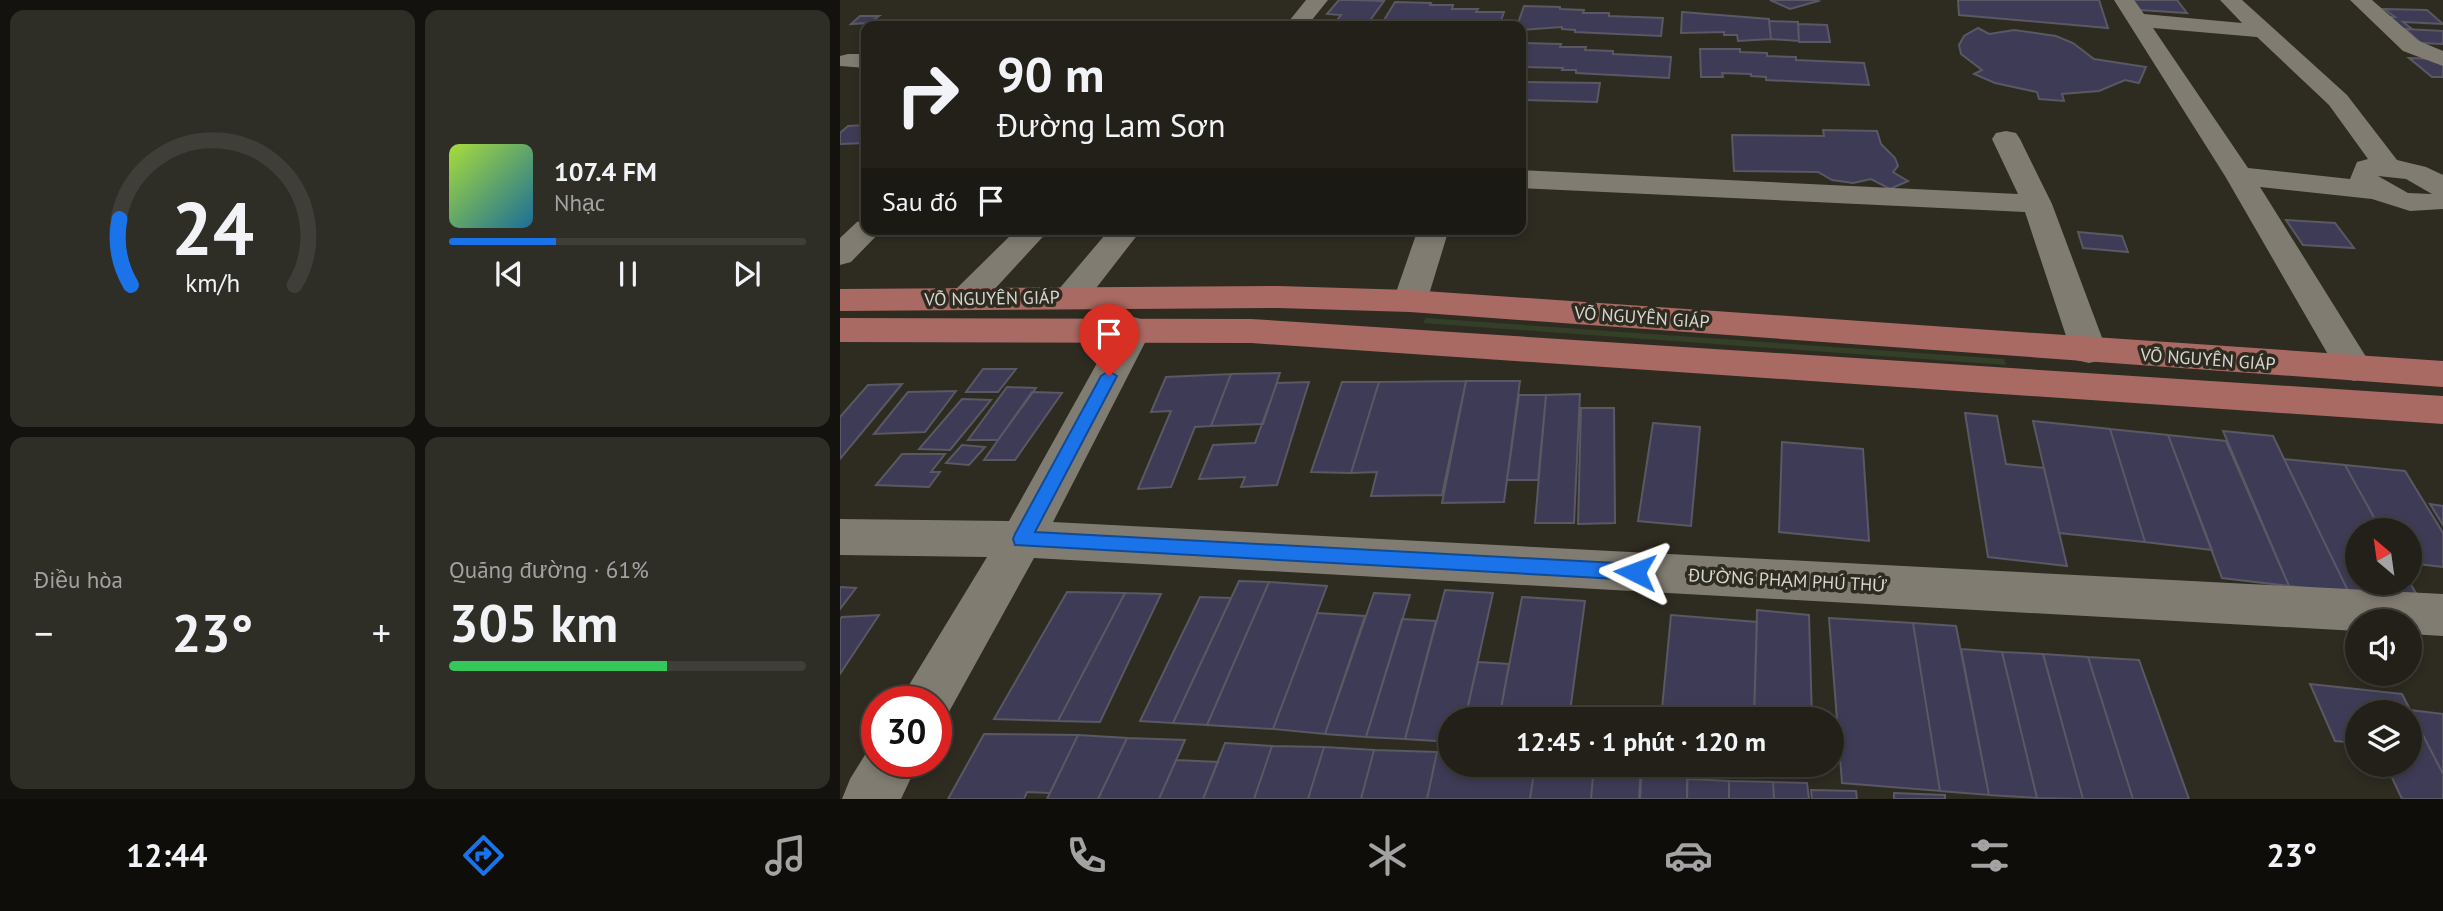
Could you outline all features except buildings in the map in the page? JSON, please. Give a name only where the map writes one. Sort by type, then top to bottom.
[{"type":"main road","name":"VÕ NGUYÊN GIÁP","points":[[840,300],[1278,297],[1410,302],[2443,374]]},
{"type":"main road","name":"VÕ NGUYÊN GIÁP","points":[[840,330],[1251,331],[2443,410]]},
{"type":"main road","points":[[2089,351],[2100,388]]},
{"type":"street","points":[[1300,21],[1317,0]]},
{"type":"street","points":[[2230,0],[2338,100],[2367,136],[2381,178],[2400,201],[2439,204]]},
{"type":"street","points":[[2360,0],[2412,47],[2443,59]]},
{"type":"street","points":[[2130,10],[2261,31]]},
{"type":"street","points":[[2130,10],[2239,176],[2354,368]]},
{"type":"street","points":[[2006,139],[2037,204],[2089,351]]},
{"type":"street","points":[[2239,176],[2381,178]]},
{"type":"street","points":[[1526,179],[2037,204]]},
{"type":"street","points":[[840,255],[862,235]]},
{"type":"street","points":[[968,298],[1029,235]]},
{"type":"street","points":[[1071,297],[1122,235]]},
{"type":"street","points":[[1410,302],[1432,235]]},
{"type":"street","points":[[936,686],[1022,539],[1133,329]]},
{"type":"street","name":"ĐƯỜNG PHẠM PHÚ THỨ","points":[[840,537],[1022,539],[2443,615]]},
{"type":"street","points":[[870,799],[883,777]]},
{"type":"green space","points":[[1426,318],[2004,359],[2006,365],[1423,323]]},
{"type":"route","points":[[1109,376],[1022,539],[1635,572]]}]
